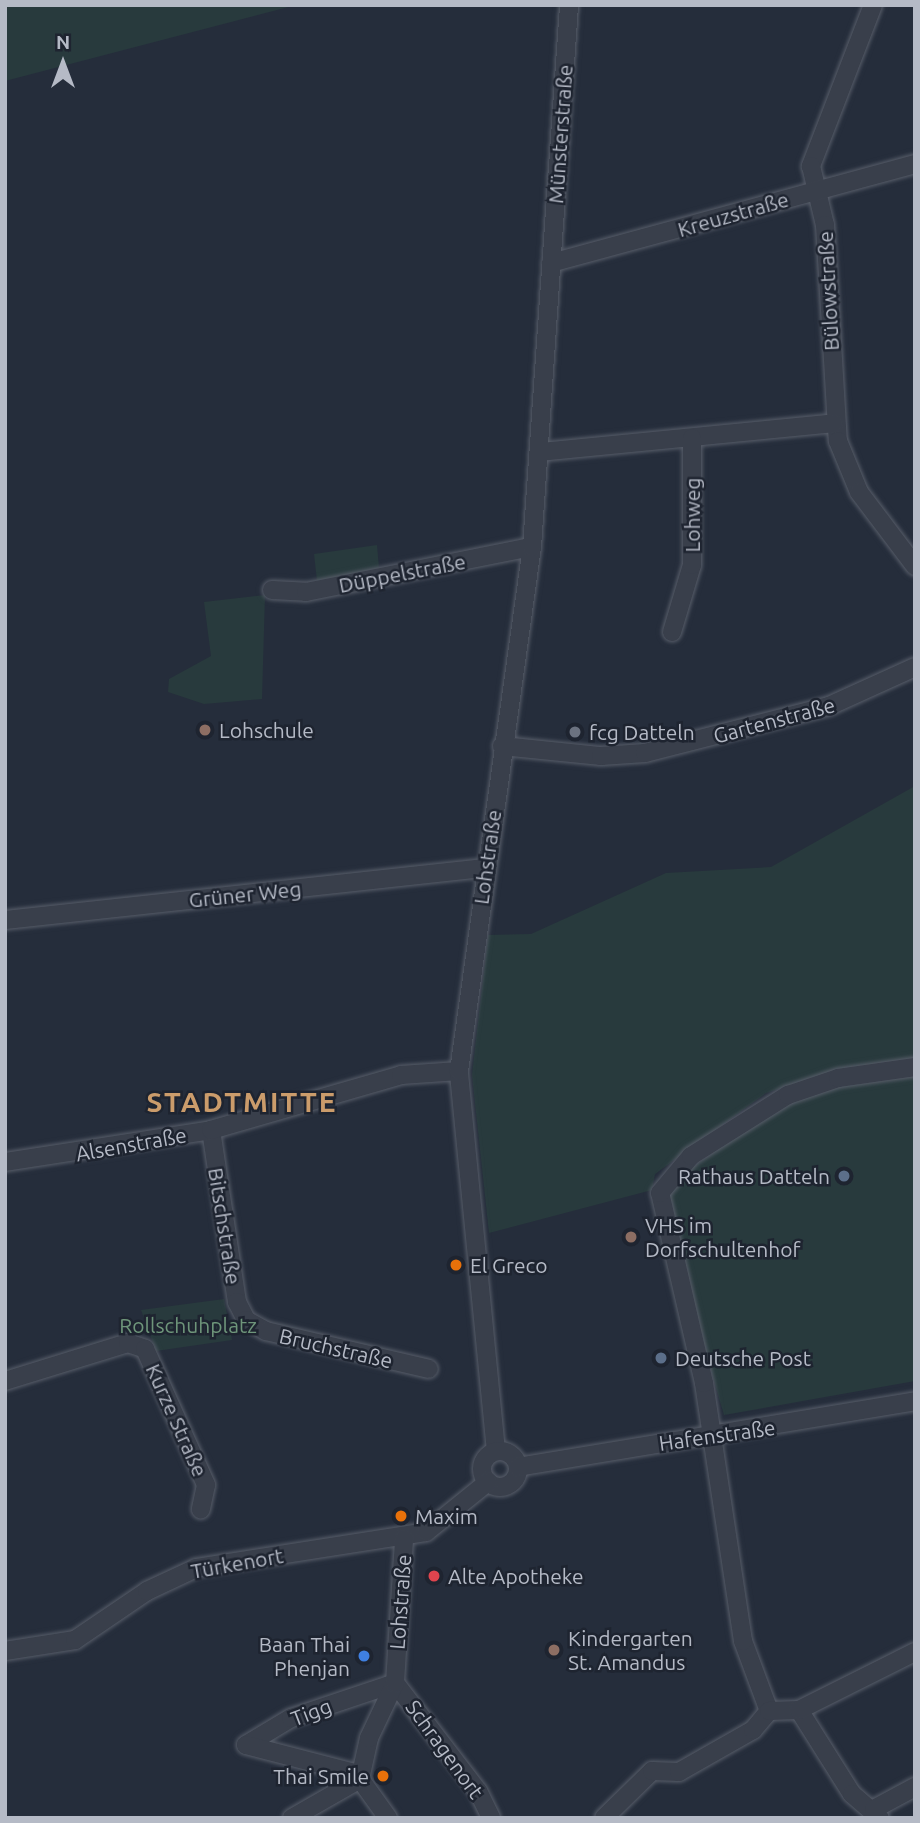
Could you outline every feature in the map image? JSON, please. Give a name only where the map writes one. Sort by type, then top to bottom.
[{"type":"street","name":"Münsterstraße","points":[[551,263],[569,5]]},
{"type":"street","name":"Bülowstraße","points":[[873,5],[811,166],[825,225],[834,423],[859,492],[915,566]]},
{"type":"street","name":"Kreuzstraße","points":[[551,263],[915,164]]},
{"type":"street","name":"Lohstraße","points":[[488,1482],[484,1460],[496,1451],[459,1071],[485,868],[532,547],[551,263]]},
{"type":"street","points":[[540,452],[834,423]]},
{"type":"street","name":"Lohweg","points":[[672,632],[692,565],[692,438]]},
{"type":"street","name":"Düppelstraße","points":[[272,590],[306,592],[532,547]]},
{"type":"street","name":"Gartenstraße","points":[[502,746],[601,757],[645,753],[829,706],[915,667]]},
{"type":"street","name":"Grüner Weg","points":[[5,920],[485,868]]},
{"type":"street","points":[[769,1711],[743,1641],[713,1437],[660,1193],[664,1182],[691,1156],[788,1095],[838,1078],[915,1067]]},
{"type":"street","name":"Alsenstraße","points":[[5,1162],[211,1130],[401,1074],[459,1071]]},
{"type":"street","name":"Bitschstraße","points":[[211,1130],[237,1303],[246,1320]]},
{"type":"street","name":"Bruchstraße","points":[[246,1320],[266,1331],[429,1369]]},
{"type":"street","name":"Kurze Straße","points":[[5,1381],[128,1343],[145,1349],[206,1485],[201,1508]]},
{"type":"street","name":"Hafenstraße","points":[[518,1467],[713,1437],[915,1401]]},
{"type":"street","points":[[496,1451],[511,1454],[518,1467]]},
{"type":"street","name":"Lohstraße","points":[[395,1684],[404,1538],[426,1532],[488,1482],[508,1485],[518,1467]]},
{"type":"street","name":"Türkenort","points":[[5,1651],[75,1640],[147,1591],[196,1568],[404,1538]]},
{"type":"street","points":[[604,1818],[652,1771],[679,1772],[753,1730],[769,1711],[799,1710],[915,1653]]},
{"type":"street","points":[[292,1818],[359,1777],[395,1684]]},
{"type":"street","name":"Tigg","points":[[359,1777],[246,1745],[291,1718],[395,1684]]},
{"type":"street","name":"Schragenort","points":[[395,1684],[478,1791],[491,1818]]},
{"type":"street","points":[[799,1710],[852,1794],[877,1813],[915,1787]]},
{"type":"street","points":[[359,1777],[388,1818]]},
{"type":"green space","points":[[5,5],[296,5],[5,81]]},
{"type":"green space","points":[[377,545],[379,568],[317,581],[314,554]]},
{"type":"green space","points":[[265,595],[262,699],[204,704],[168,692],[169,679],[211,656],[204,602]]},
{"type":"green space","points":[[915,786],[915,1060],[830,1073],[766,1093],[655,1174],[652,1190],[489,1233],[472,1075],[488,935],[531,934],[666,873],[771,867]]},
{"type":"green space","points":[[915,1072],[915,1381],[724,1415],[665,1213],[668,1185],[774,1109],[839,1085]]},
{"type":"green space","name":"Rollschuhplatz","points":[[224,1299],[232,1340],[156,1351],[141,1310]]},
{"type":"place","name":"Lohschule","points":[[205,730]]},
{"type":"place","name":"fcg Datteln","points":[[575,732]]},
{"type":"place","name":"Rathaus Datteln","points":[[844,1176]]},
{"type":"place","name":"VHS im Dorfschultenhof","points":[[631,1237]]},
{"type":"place","name":"El Greco","points":[[456,1265]]},
{"type":"place","name":"Deutsche Post","points":[[661,1358]]},
{"type":"place","name":"Maxim","points":[[401,1516]]},
{"type":"place","name":"Alte Apotheke","points":[[434,1576]]},
{"type":"place","name":"Kindergarten St. Amandus","points":[[554,1650]]},
{"type":"place","name":"Baan Thai Phenjan","points":[[364,1656]]},
{"type":"place","name":"Thai Smile","points":[[383,1776]]},
{"type":"district","name":"STADTMITTE","points":[[242,1102]]}]
